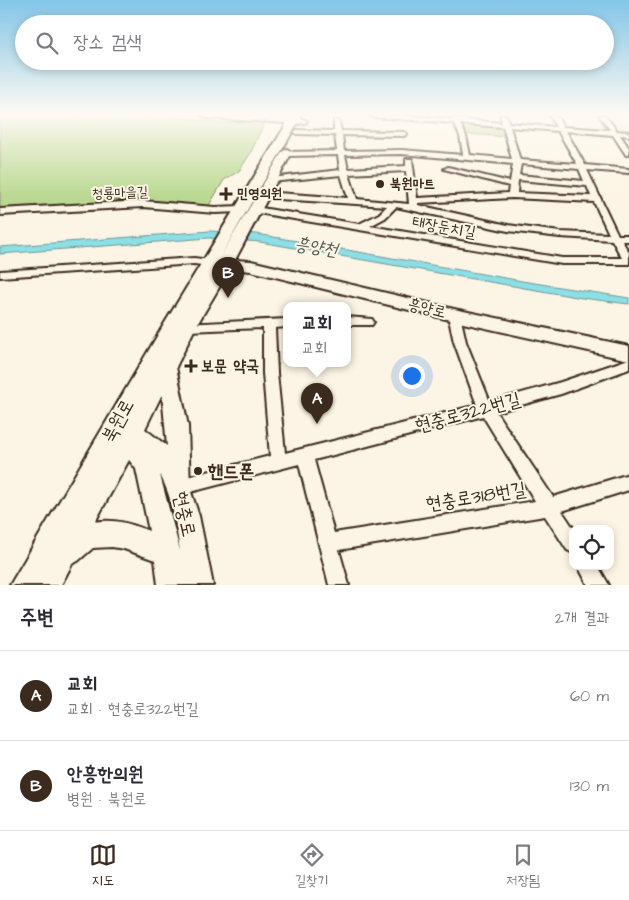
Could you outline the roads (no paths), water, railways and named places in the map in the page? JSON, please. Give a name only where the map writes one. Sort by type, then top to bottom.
[{"type":"street","points":[[0,274],[219,261],[284,142]]},
{"type":"street","points":[[245,215],[263,196],[292,142]]},
{"type":"street","points":[[338,142],[344,172],[354,202]]},
{"type":"street","points":[[404,142],[414,203]]},
{"type":"street","points":[[464,142],[467,157]]},
{"type":"street","points":[[511,142],[517,162],[512,195]]},
{"type":"street","points":[[568,142],[582,167],[615,238],[629,260]]},
{"type":"street","points":[[622,142],[629,153]]},
{"type":"street","points":[[286,154],[405,152],[629,171]]},
{"type":"street","points":[[271,180],[344,172],[409,168]]},
{"type":"street","points":[[448,169],[514,181],[589,184]]},
{"type":"street","points":[[263,196],[394,204],[512,195],[596,199]]},
{"type":"street","points":[[414,203],[492,225],[552,234],[629,238]]},
{"type":"street","name":"청룡마을길","points":[[0,212],[143,204],[216,210],[245,215]]},
{"type":"street","points":[[359,228],[382,216],[394,204]]},
{"type":"street","name":"태장둔치길","points":[[245,215],[359,228],[562,261],[629,260]]},
{"type":"street","name":"흥양로","points":[[219,261],[251,266],[454,315],[629,353]]},
{"type":"street","name":"북원로","points":[[24,585],[166,366],[219,261]]},
{"type":"street","name":"북원로","points":[[53,574],[119,436],[219,261]]},
{"type":"street","points":[[454,315],[460,342],[486,409],[569,538]]},
{"type":"street","points":[[351,321],[368,322]]},
{"type":"street","points":[[187,327],[283,323]]},
{"type":"street","points":[[269,324],[270,373],[278,462]]},
{"type":"street","name":"현충로322번길","points":[[179,487],[486,409],[561,388],[629,364]]},
{"type":"street","points":[[166,366],[174,398],[180,449],[179,487]]},
{"type":"street","name":"현충로","points":[[119,436],[138,434],[154,446],[179,487],[199,585]]},
{"type":"street","name":"현충로","points":[[119,436],[134,449],[146,464],[167,552],[172,585]]},
{"type":"street","points":[[305,456],[339,585]]},
{"type":"street","name":"현충로318번길","points":[[328,543],[549,507],[629,482]]},
{"type":"street","points":[[53,574],[80,541],[95,535],[123,536],[167,552]]},
{"type":"street","points":[[589,570],[598,585]]},
{"type":"water","name":"흥양천","points":[[210,231],[257,234],[629,298],[629,304],[582,298],[260,242],[209,238],[0,254],[0,247]]},
{"type":"place","name":"북원마트","points":[[380,184]]},
{"type":"place","name":"민영의원","points":[[226,194]]},
{"type":"place","name":"안흥한의원","points":[[228,298]]},
{"type":"place","name":"보문 약국","points":[[191,366]]},
{"type":"place","name":"교회","points":[[317,424]]},
{"type":"place","name":"핸드폰","points":[[198,471]]}]
